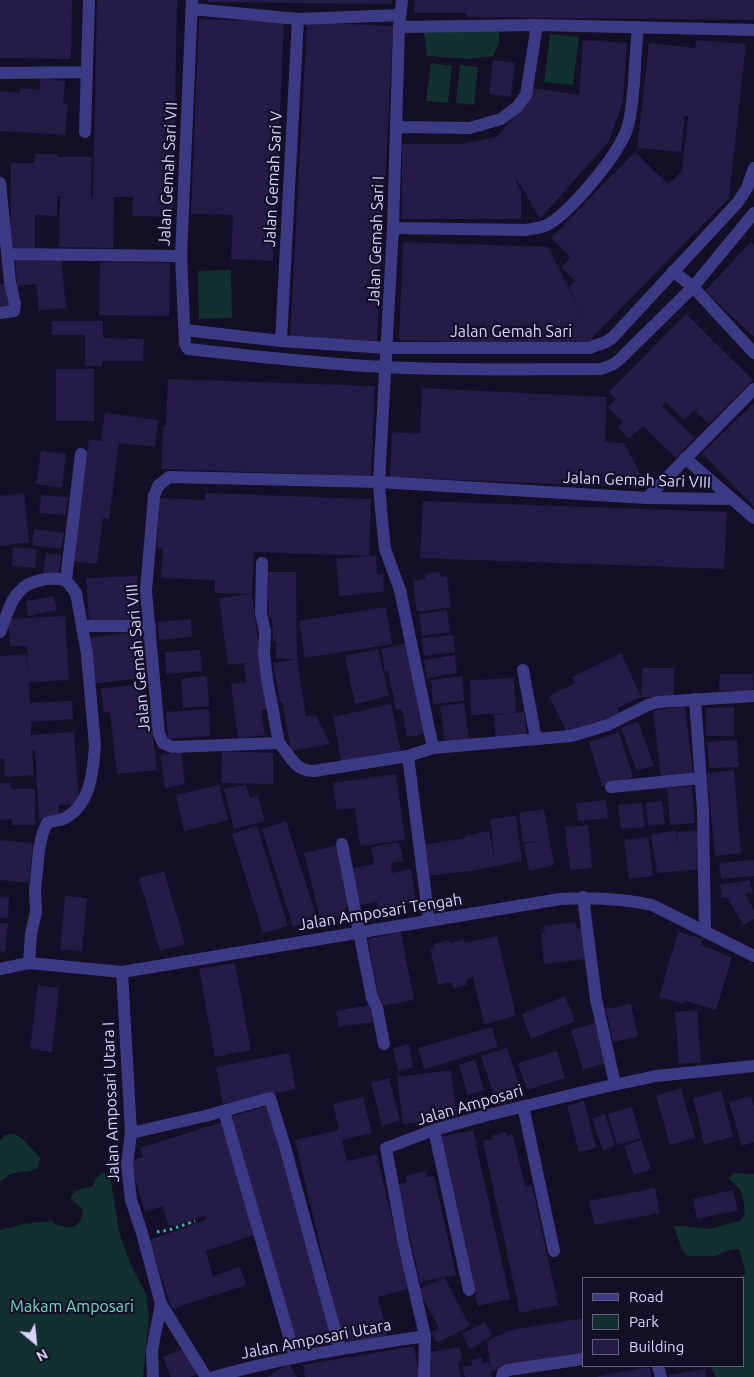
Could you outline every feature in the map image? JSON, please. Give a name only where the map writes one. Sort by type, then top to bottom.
[{"type":"street","points":[[85,132],[89,0]]},
{"type":"street","name":"Jalan Gemah Sari I","points":[[379,482],[393,228],[399,21],[402,0]]},
{"type":"street","points":[[192,5],[298,19],[754,30]]},
{"type":"street","name":"Jalan Gemah Sari VII","points":[[192,5],[181,256],[185,344],[188,349],[290,361],[386,367]]},
{"type":"street","name":"Jalan Gemah Sari V","points":[[281,342],[298,19]]},
{"type":"street","points":[[396,127],[470,128],[501,119],[517,107],[526,95],[537,25]]},
{"type":"street","points":[[393,228],[525,230],[545,226],[555,220],[571,206],[597,176],[627,130],[632,113],[638,26]]},
{"type":"street","points":[[0,73],[87,72]]},
{"type":"street","name":"Jalan Gemah Sari","points":[[185,330],[281,342],[387,348],[589,348],[598,346],[613,337],[738,202],[747,188],[754,168]]},
{"type":"street","points":[[0,183],[15,304],[14,311],[0,313]]},
{"type":"street","points":[[386,367],[503,370],[601,369],[608,367],[620,359],[693,287],[754,214]]},
{"type":"street","points":[[8,254],[181,256]]},
{"type":"street","points":[[673,272],[693,287],[754,353]]},
{"type":"street","name":"Jalan Gemah Sari VIII","points":[[732,499],[685,458],[754,389]]},
{"type":"street","points":[[66,580],[81,454]]},
{"type":"street","points":[[647,498],[685,458]]},
{"type":"street","name":"Jalan Gemah Sari VIII","points":[[279,743],[172,747],[164,743],[159,734],[146,591],[154,496],[162,482],[173,477],[379,482],[647,498],[732,499]]},
{"type":"street","points":[[379,482],[384,545],[400,590],[433,748]]},
{"type":"street","points":[[732,499],[754,518]]},
{"type":"street","points":[[262,563],[261,613],[265,632],[264,654],[279,743],[294,763],[308,771],[408,756],[433,748],[571,736],[608,725],[658,702],[695,698],[754,696]]},
{"type":"street","points":[[0,632],[19,592],[35,583],[54,578],[66,580],[76,593],[87,654],[95,746],[93,767],[87,794],[82,802],[64,818],[46,823],[42,835],[35,892],[36,912],[31,934],[29,963]]},
{"type":"street","points":[[82,626],[150,626]]},
{"type":"street","points":[[523,670],[536,739]]},
{"type":"street","points":[[695,698],[703,810],[705,931]]},
{"type":"street","points":[[408,756],[429,921]]},
{"type":"street","points":[[611,787],[701,778]]},
{"type":"street","points":[[342,844],[372,998],[377,1008],[384,1044]]},
{"type":"street","points":[[583,897],[596,999],[615,1084]]},
{"type":"street","name":"Jalan Amposari Tengah","points":[[0,969],[29,963],[122,972],[560,899],[583,897],[634,901],[652,905],[754,956]]},
{"type":"street","name":"Jalan Amposari Utara I","points":[[122,972],[131,1133],[127,1165],[131,1200],[161,1304],[152,1350],[153,1377]]},
{"type":"street","name":"Jalan Amposari","points":[[425,1336],[403,1240],[386,1148],[434,1130],[615,1084],[656,1076],[754,1066]]},
{"type":"street","points":[[131,1133],[270,1098],[340,1349]]},
{"type":"street","points":[[523,1106],[554,1251]]},
{"type":"street","points":[[224,1111],[295,1357]]},
{"type":"street","points":[[434,1130],[469,1290]]},
{"type":"street","points":[[161,1304],[206,1377]]},
{"type":"street","points":[[424,1377],[425,1336]]},
{"type":"street","name":"Jalan Amposari Utara","points":[[214,1377],[253,1365],[425,1336]]},
{"type":"street","points":[[502,1377],[503,1373],[508,1370],[582,1359]]},
{"type":"path","points":[[142,1233],[169,1230],[195,1221]]},
{"type":"green space","points":[[499,29],[499,43],[493,56],[469,59],[427,56],[424,31]]},
{"type":"green space","points":[[550,34],[579,37],[573,85],[544,82]]},
{"type":"green space","points":[[431,63],[452,66],[448,103],[426,101]]},
{"type":"green space","points":[[460,65],[478,67],[474,105],[456,103]]},
{"type":"green space","points":[[231,270],[232,318],[199,319],[198,271]]},
{"type":"green space","points":[[14,1134],[23,1139],[40,1158],[39,1166],[30,1171],[11,1174],[0,1182],[0,1141],[5,1135]]},
{"type":"green space","name":"Makam Amposari","points":[[103,1173],[110,1178],[119,1232],[130,1263],[146,1294],[149,1317],[143,1377],[0,1377],[0,1230],[24,1224],[51,1221],[67,1227],[76,1225],[80,1222],[83,1210],[70,1198],[75,1191],[93,1186],[96,1178]]},
{"type":"green space","points":[[735,1173],[754,1174],[754,1377],[716,1377],[711,1367],[744,1367],[744,1277],[738,1277],[746,1274],[739,1249],[730,1250],[715,1256],[688,1256],[682,1250],[674,1226],[709,1229],[740,1221],[745,1214],[743,1197],[737,1186],[728,1178]]},
{"type":"building","points":[[0,0],[72,0],[71,59],[0,58]]},
{"type":"building","points":[[97,0],[177,0],[173,217],[132,216],[133,197],[114,197],[113,248],[59,247],[60,196],[57,196],[57,216],[35,215],[35,248],[10,248],[11,163],[35,163],[35,154],[58,154],[58,157],[92,157],[91,197],[93,197]]},
{"type":"building","points":[[208,0],[392,0],[392,4],[208,2]]},
{"type":"building","points":[[415,0],[754,0],[754,20],[467,17],[467,13],[414,13]]},
{"type":"building","points":[[199,19],[284,22],[273,261],[231,259],[233,215],[191,214]]},
{"type":"building","points":[[307,22],[393,26],[377,341],[290,337]]},
{"type":"building","points":[[583,40],[627,43],[623,101],[609,141],[540,219],[517,179],[516,182],[521,191],[521,219],[402,219],[402,144],[461,144],[497,137],[528,101],[533,88],[579,95]]},
{"type":"building","points":[[696,40],[746,44],[729,198],[592,338],[595,344],[574,346],[399,340],[403,242],[548,247],[586,323],[569,287],[575,281],[561,267],[571,257],[551,238],[635,152],[668,184],[682,171],[688,116],[685,116],[681,152],[637,148],[649,43],[695,48]]},
{"type":"building","points":[[493,60],[515,63],[511,97],[489,94]]},
{"type":"building","points":[[41,78],[65,81],[63,104],[68,105],[65,135],[0,131],[0,91],[19,93],[20,88],[39,90]]},
{"type":"building","points":[[751,242],[754,245],[754,337],[705,291]]},
{"type":"building","points":[[61,256],[66,308],[39,311],[36,284],[17,286],[15,260]]},
{"type":"building","points":[[100,262],[170,263],[169,316],[99,315]]},
{"type":"building","points":[[7,283],[10,309],[0,311],[0,284]]},
{"type":"building","points":[[686,314],[753,380],[709,424],[694,410],[684,420],[666,402],[662,406],[695,438],[676,458],[643,426],[629,439],[618,427],[623,422],[608,407],[616,399],[609,392]]},
{"type":"building","points":[[52,321],[103,321],[103,338],[144,339],[143,361],[102,361],[102,366],[85,366],[85,335],[52,335]]},
{"type":"building","points":[[56,369],[94,369],[94,421],[56,421]]},
{"type":"building","points":[[168,379],[375,386],[371,476],[161,469],[163,427],[166,427]]},
{"type":"building","points":[[422,388],[607,397],[605,442],[624,443],[648,488],[390,477],[392,432],[420,434]]},
{"type":"building","points":[[754,403],[754,507],[702,453]]},
{"type":"building","points":[[105,413],[158,420],[155,447],[119,443],[109,519],[103,518],[97,564],[73,561],[89,439],[101,441]]},
{"type":"building","points":[[41,451],[66,454],[62,488],[36,484]]},
{"type":"building","points":[[24,493],[29,542],[0,546],[0,496]]},
{"type":"building","points":[[205,493],[371,499],[369,556],[254,552],[252,594],[215,593],[215,580],[161,578],[163,549],[157,548],[159,498],[205,500]]},
{"type":"building","points":[[41,495],[68,497],[66,515],[39,513]]},
{"type":"building","points":[[423,501],[727,512],[724,569],[420,558]]},
{"type":"building","points":[[34,529],[64,533],[61,549],[32,545]]},
{"type":"building","points":[[13,547],[37,549],[35,568],[12,566]]},
{"type":"building","points":[[46,553],[61,555],[58,577],[43,575]]},
{"type":"building","points":[[376,556],[377,575],[383,574],[384,592],[339,596],[336,559]]},
{"type":"building","points":[[267,572],[296,572],[297,659],[276,659],[276,641],[273,641],[272,618],[269,618]]},
{"type":"building","points":[[440,572],[441,577],[447,576],[451,607],[417,612],[413,581],[425,579],[425,574]]},
{"type":"building","points":[[137,576],[139,619],[89,622],[86,578]]},
{"type":"building","points":[[252,594],[267,709],[261,710],[265,735],[238,739],[231,684],[246,682],[244,663],[228,665],[219,598]]},
{"type":"building","points":[[54,596],[57,610],[28,616],[26,601]]},
{"type":"building","points":[[386,607],[392,644],[305,658],[299,621]]},
{"type":"building","points":[[447,610],[450,632],[422,636],[419,614]]},
{"type":"building","points":[[65,616],[69,680],[29,682],[30,703],[72,701],[73,719],[31,722],[31,735],[74,732],[79,804],[59,805],[59,818],[39,819],[35,750],[32,750],[34,775],[5,777],[4,758],[0,759],[0,656],[26,654],[28,676],[27,646],[10,646],[8,619]]},
{"type":"building","points":[[191,619],[192,637],[159,640],[158,622]]},
{"type":"building","points":[[144,631],[149,677],[91,684],[86,638]]},
{"type":"building","points":[[453,635],[455,652],[424,656],[422,638]]},
{"type":"building","points":[[408,643],[426,734],[407,737],[402,709],[396,710],[388,670],[385,671],[381,649]]},
{"type":"building","points":[[378,649],[389,696],[355,704],[345,656]]},
{"type":"building","points":[[200,650],[202,671],[166,674],[165,652]]},
{"type":"building","points":[[621,653],[641,697],[617,708],[619,713],[568,734],[549,696],[575,683],[572,677]]},
{"type":"building","points":[[455,655],[457,673],[427,678],[424,660]]},
{"type":"building","points":[[297,659],[306,717],[316,715],[330,744],[291,751],[273,663]]},
{"type":"building","points":[[642,668],[674,668],[674,697],[641,697]]},
{"type":"building","points":[[720,674],[753,674],[753,691],[719,691]]},
{"type":"building","points":[[207,676],[209,706],[183,708],[181,679]]},
{"type":"building","points":[[462,676],[464,701],[433,704],[431,680]]},
{"type":"building","points":[[514,678],[516,713],[524,712],[527,736],[496,739],[494,715],[508,713],[471,715],[470,680]]},
{"type":"building","points":[[142,684],[145,708],[155,707],[153,735],[157,770],[117,774],[110,712],[104,713],[101,689]]},
{"type":"building","points":[[464,703],[469,740],[445,743],[440,706]]},
{"type":"building","points":[[391,704],[401,752],[342,764],[333,717]]},
{"type":"building","points":[[685,706],[693,773],[661,777],[653,711]]},
{"type":"building","points":[[734,707],[734,736],[706,736],[706,708]]},
{"type":"building","points":[[209,709],[210,736],[168,739],[166,712]]},
{"type":"building","points":[[638,722],[654,765],[637,771],[621,728]]},
{"type":"building","points":[[619,732],[633,777],[602,787],[589,742]]},
{"type":"building","points":[[737,740],[739,767],[709,768],[707,742]]},
{"type":"building","points":[[222,751],[273,753],[273,784],[221,783]]},
{"type":"building","points":[[181,752],[185,784],[165,788],[160,755]]},
{"type":"building","points":[[734,770],[741,853],[715,856],[707,773]]},
{"type":"building","points":[[396,774],[405,840],[360,846],[355,808],[337,810],[333,783]]},
{"type":"building","points":[[0,783],[11,783],[11,789],[35,789],[35,825],[12,825],[12,819],[0,820]]},
{"type":"building","points":[[246,784],[250,798],[258,796],[265,821],[234,829],[224,789]]},
{"type":"building","points":[[219,785],[228,820],[184,831],[176,795]]},
{"type":"building","points":[[692,786],[695,823],[670,825],[667,788]]},
{"type":"building","points":[[606,800],[608,818],[578,821],[576,803]]},
{"type":"building","points":[[662,801],[665,824],[648,826],[646,803]]},
{"type":"building","points":[[642,803],[645,827],[621,829],[618,805]]},
{"type":"building","points":[[544,809],[554,865],[529,871],[524,844],[541,840],[523,843],[519,813]]},
{"type":"building","points":[[516,816],[522,861],[470,871],[425,876],[422,845],[466,838],[465,836],[489,831],[495,859],[490,819]]},
{"type":"building","points":[[286,821],[317,919],[293,927],[262,829]]},
{"type":"building","points":[[588,825],[592,868],[570,870],[565,827]]},
{"type":"building","points":[[257,826],[288,926],[263,933],[232,834]]},
{"type":"building","points":[[676,830],[678,849],[677,832],[698,830],[703,869],[657,873],[651,835]]},
{"type":"building","points":[[648,837],[653,876],[629,879],[624,840]]},
{"type":"building","points":[[0,840],[33,843],[29,883],[0,880]]},
{"type":"building","points":[[399,842],[403,861],[391,863],[392,873],[411,869],[416,902],[398,905],[399,914],[380,917],[377,902],[359,905],[353,868],[374,864],[371,847]]},
{"type":"building","points":[[338,845],[352,905],[345,907],[347,916],[321,922],[304,853]]},
{"type":"building","points":[[754,860],[754,876],[721,879],[719,863]]},
{"type":"building","points":[[164,871],[185,944],[160,951],[139,878]]},
{"type":"building","points":[[750,880],[753,893],[745,894],[754,910],[754,919],[743,925],[727,897],[722,898],[720,885]]},
{"type":"building","points":[[65,896],[87,898],[82,951],[60,950]]},
{"type":"building","points":[[0,897],[9,898],[8,919],[0,918]]},
{"type":"building","points":[[576,922],[577,929],[582,928],[586,959],[544,964],[541,933],[545,933],[544,926]]},
{"type":"building","points":[[0,923],[8,923],[5,952],[0,951]]},
{"type":"building","points":[[401,932],[414,1000],[380,1006],[368,939]]},
{"type":"building","points":[[678,932],[703,939],[701,945],[732,957],[716,1010],[685,1001],[684,1004],[659,997]]},
{"type":"building","points":[[497,936],[516,1016],[484,1024],[473,977],[466,979],[467,985],[453,988],[452,982],[438,985],[430,948],[435,947],[434,944],[449,940],[450,943],[464,940],[465,943]]},
{"type":"building","points":[[235,963],[251,1050],[215,1057],[199,969]]},
{"type":"building","points":[[38,985],[59,988],[52,1052],[30,1049]]},
{"type":"building","points":[[565,996],[575,1021],[531,1039],[522,1014]]},
{"type":"building","points":[[631,1004],[638,1037],[613,1042],[606,1009]]},
{"type":"building","points":[[370,1005],[373,1022],[339,1027],[336,1011]]},
{"type":"building","points":[[697,1010],[701,1062],[679,1064],[675,1012]]},
{"type":"building","points":[[595,1023],[606,1063],[583,1070],[571,1030]]},
{"type":"building","points":[[492,1027],[498,1047],[424,1069],[418,1048]]},
{"type":"building","points":[[409,1044],[413,1068],[398,1071],[393,1048]]},
{"type":"building","points":[[507,1048],[522,1093],[496,1102],[481,1056]]},
{"type":"building","points":[[557,1051],[565,1078],[527,1090],[518,1063]]},
{"type":"building","points":[[289,1053],[296,1089],[223,1104],[216,1067]]},
{"type":"building","points":[[475,1060],[484,1090],[468,1095],[459,1065]]},
{"type":"building","points":[[451,1070],[457,1117],[403,1124],[397,1077]]},
{"type":"building","points":[[389,1078],[400,1120],[382,1126],[371,1083]]},
{"type":"building","points":[[681,1088],[695,1138],[670,1145],[656,1096]]},
{"type":"building","points":[[721,1091],[733,1137],[704,1144],[693,1098]]},
{"type":"building","points":[[751,1096],[754,1106],[754,1142],[742,1146],[729,1102]]},
{"type":"building","points":[[363,1097],[372,1133],[342,1140],[347,1161],[377,1154],[408,1289],[378,1297],[388,1335],[344,1346],[295,1140],[339,1130],[333,1104]]},
{"type":"building","points":[[584,1101],[596,1148],[579,1152],[567,1106]]},
{"type":"building","points":[[267,1106],[333,1342],[298,1352],[232,1116]]},
{"type":"building","points":[[632,1107],[641,1138],[617,1145],[608,1114]]},
{"type":"building","points":[[605,1114],[615,1146],[603,1150],[592,1119]]},
{"type":"building","points":[[222,1122],[257,1234],[206,1251],[213,1276],[240,1267],[246,1285],[172,1309],[149,1240],[206,1220],[205,1216],[169,1227],[163,1206],[145,1212],[130,1161],[143,1157],[140,1148]]},
{"type":"building","points":[[473,1130],[510,1299],[478,1306],[441,1137]]},
{"type":"building","points":[[506,1132],[507,1136],[513,1135],[525,1187],[532,1185],[558,1305],[520,1313],[483,1141],[492,1139],[491,1136]]},
{"type":"building","points":[[641,1140],[651,1169],[634,1175],[624,1146]]},
{"type":"building","points":[[426,1171],[427,1177],[434,1176],[456,1275],[420,1282],[398,1184],[407,1182],[406,1176]]},
{"type":"building","points":[[655,1188],[660,1213],[594,1225],[589,1201]]},
{"type":"building","points":[[733,1190],[738,1210],[697,1219],[693,1199]]},
{"type":"building","points":[[444,1277],[470,1326],[437,1343],[431,1332],[439,1328],[419,1290]]},
{"type":"building","points":[[582,1318],[582,1356],[491,1371],[487,1341],[511,1330]]},
{"type":"building","points":[[485,1322],[492,1336],[470,1349],[462,1334]]},
{"type":"building","points":[[414,1346],[419,1377],[305,1377],[303,1365]]},
{"type":"building","points":[[186,1347],[198,1374],[190,1377],[171,1377],[163,1357]]},
{"type":"building","points":[[460,1347],[462,1361],[458,1362],[461,1377],[430,1377],[428,1367],[432,1367],[430,1352]]},
{"type":"building","points":[[482,1358],[483,1363],[489,1362],[492,1377],[465,1377],[462,1367],[472,1365],[471,1360]]},
{"type":"building","points":[[289,1364],[297,1377],[267,1377]]},
{"type":"building","points":[[650,1367],[651,1377],[598,1377],[598,1376]]},
{"type":"building","points":[[705,1369],[706,1377],[669,1377],[669,1375]]}]
